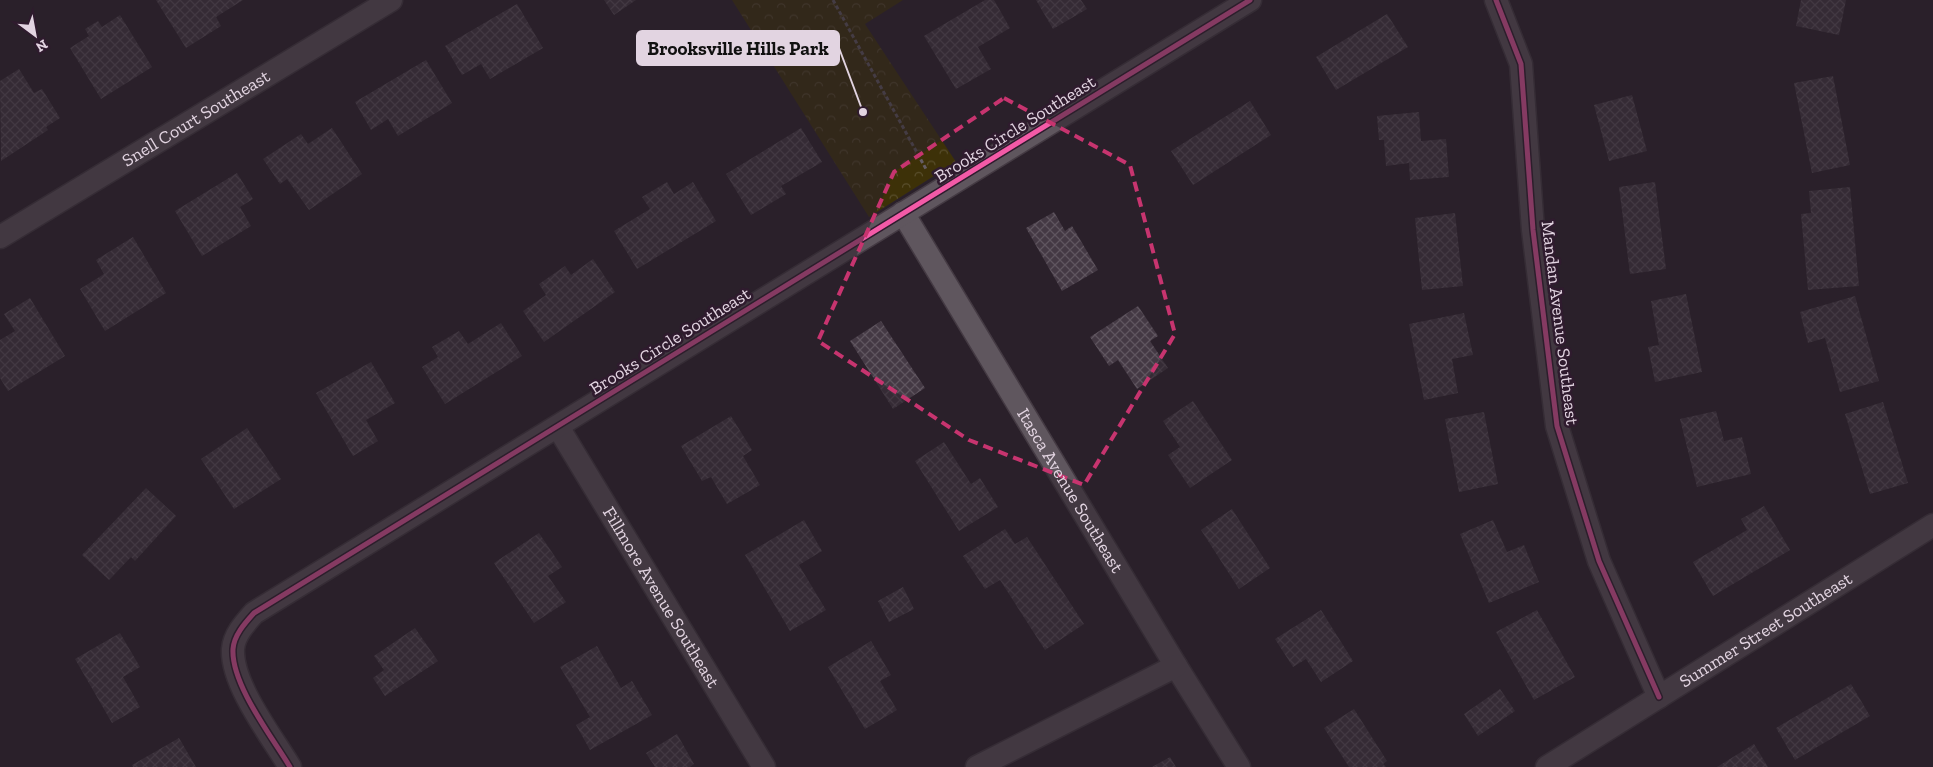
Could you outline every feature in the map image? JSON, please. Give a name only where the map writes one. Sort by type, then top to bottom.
[{"type":"street","name":"Snell Court Southeast","points":[[0,237],[391,0]]},
{"type":"street","name":"Brooks Circle Southeast","points":[[290,767],[240,686],[234,667],[233,647],[240,629],[254,613],[1250,0]]},
{"type":"street","name":"Mandan Avenue Southeast","points":[[1496,0],[1521,64],[1533,230],[1557,426],[1599,561],[1659,697]]},
{"type":"street","name":"Itasca Avenue Southeast","points":[[903,213],[1239,767]]},
{"type":"street","name":"Fillmore Avenue Southeast","points":[[558,427],[764,767]]},
{"type":"street","name":"Summer Street Southeast","points":[[1548,767],[1933,526]]},
{"type":"street","points":[[977,767],[1176,666]]},
{"type":"path","points":[[833,0],[939,192]]},
{"type":"highlighted area","points":[[1004,98],[1130,165],[1175,334],[1084,485],[969,440],[818,341],[894,172]]},
{"type":"green space","points":[[732,0],[903,0],[865,24],[956,162],[869,217]]},
{"type":"building","points":[[156,0],[243,0],[216,17],[221,26],[186,48]]},
{"type":"building","points":[[604,0],[636,0],[614,15]]},
{"type":"building","points":[[985,0],[994,0],[1010,28],[978,47],[991,69],[956,89],[924,36]]},
{"type":"building","points":[[1036,0],[1081,0],[1087,9],[1053,29]]},
{"type":"building","points":[[1801,0],[1846,0],[1839,35],[1796,26]]},
{"type":"building","points":[[517,4],[543,48],[490,79],[481,64],[462,75],[445,46]]},
{"type":"building","points":[[1387,14],[1408,47],[1336,90],[1316,57]]},
{"type":"building","points":[[120,15],[152,67],[101,99],[70,48],[89,36],[85,29],[98,21],[102,27]]},
{"type":"building","points":[[426,60],[452,103],[398,136],[388,119],[371,130],[355,102]]},
{"type":"building","points":[[19,69],[34,93],[42,89],[60,118],[46,127],[48,130],[1,161],[0,81]]},
{"type":"building","points":[[1833,76],[1850,165],[1812,173],[1794,83]]},
{"type":"building","points":[[1632,95],[1647,151],[1609,161],[1594,105]]},
{"type":"building","points":[[1250,101],[1271,135],[1193,185],[1171,151]]},
{"type":"building","points":[[1419,112],[1421,141],[1446,139],[1449,177],[1410,180],[1409,163],[1386,166],[1384,140],[1379,140],[1377,116]]},
{"type":"building","points":[[332,128],[362,174],[309,210],[287,179],[280,184],[263,159],[301,134],[308,144]]},
{"type":"building","points":[[801,128],[822,162],[781,186],[786,194],[751,215],[726,174]]},
{"type":"building","points":[[237,173],[253,199],[240,207],[251,226],[202,256],[175,211]]},
{"type":"building","points":[[667,182],[674,194],[693,182],[716,221],[637,269],[614,231],[650,209],[642,197]]},
{"type":"building","points":[[1655,182],[1666,269],[1630,274],[1619,187]]},
{"type":"building","points":[[1850,187],[1859,286],[1808,290],[1801,214],[1811,213],[1809,191]]},
{"type":"building","points":[[1054,212],[1065,231],[1072,226],[1098,270],[1062,291],[1026,228]]},
{"type":"building","points":[[1455,213],[1463,286],[1422,290],[1415,218]]},
{"type":"building","points":[[133,237],[166,293],[105,331],[80,289],[104,274],[96,260]]},
{"type":"building","points":[[593,259],[615,292],[544,342],[523,311],[546,295],[539,284],[565,266],[571,275]]},
{"type":"building","points":[[1686,294],[1702,372],[1655,382],[1648,347],[1659,345],[1651,301]]},
{"type":"building","points":[[1855,296],[1879,381],[1840,392],[1825,338],[1808,343],[1800,312]]},
{"type":"building","points":[[30,298],[65,356],[8,391],[0,378],[0,340],[15,331],[4,314]]},
{"type":"building","points":[[1138,306],[1158,336],[1150,341],[1168,368],[1137,389],[1118,360],[1109,366],[1090,337]]},
{"type":"building","points":[[1464,313],[1473,355],[1452,359],[1458,393],[1424,400],[1409,324]]},
{"type":"building","points":[[881,321],[925,388],[893,409],[850,341]]},
{"type":"building","points":[[501,323],[522,356],[445,404],[422,367],[438,357],[432,347],[459,331],[468,344]]},
{"type":"building","points":[[371,362],[395,403],[366,420],[378,441],[353,456],[316,393]]},
{"type":"building","points":[[1193,401],[1232,460],[1190,488],[1168,455],[1180,447],[1163,421]]},
{"type":"building","points":[[1883,402],[1908,483],[1870,494],[1845,414]]},
{"type":"building","points":[[1716,411],[1724,441],[1742,437],[1751,474],[1697,487],[1680,419]]},
{"type":"building","points":[[1484,412],[1498,484],[1459,492],[1445,419]]},
{"type":"building","points":[[731,416],[752,450],[743,456],[760,485],[727,504],[711,477],[702,481],[681,446]]},
{"type":"building","points":[[247,428],[281,479],[234,509],[201,459]]},
{"type":"building","points":[[944,442],[971,484],[980,478],[998,507],[959,531],[915,461]]},
{"type":"building","points":[[146,488],[176,516],[135,561],[131,557],[109,580],[82,555]]},
{"type":"building","points":[[1764,506],[1790,550],[1713,596],[1693,562],[1747,530],[1741,519]]},
{"type":"building","points":[[1232,509],[1270,568],[1239,589],[1201,530]]},
{"type":"building","points":[[804,520],[822,551],[799,565],[826,610],[790,631],[745,555]]},
{"type":"building","points":[[1493,520],[1507,552],[1524,545],[1539,582],[1489,603],[1460,534]]},
{"type":"building","points":[[1005,529],[1015,544],[1027,537],[1084,624],[1045,650],[1000,580],[985,589],[963,556]]},
{"type":"building","points":[[539,533],[562,567],[548,576],[566,602],[534,623],[494,563]]},
{"type":"building","points":[[903,587],[914,609],[889,622],[878,601]]},
{"type":"building","points":[[1321,610],[1353,661],[1321,682],[1306,659],[1293,667],[1275,639]]},
{"type":"building","points":[[1537,610],[1575,677],[1534,700],[1496,632]]},
{"type":"building","points":[[415,628],[438,661],[385,696],[373,678],[384,670],[374,656]]},
{"type":"building","points":[[120,633],[140,667],[123,677],[140,707],[112,723],[75,659]]},
{"type":"building","points":[[871,641],[891,675],[880,681],[897,710],[865,729],[828,667]]},
{"type":"building","points":[[597,646],[621,688],[632,681],[652,715],[590,750],[576,725],[590,717],[560,667]]},
{"type":"building","points":[[1851,684],[1870,716],[1795,760],[1776,728]]},
{"type":"building","points":[[1500,689],[1515,711],[1478,736],[1464,714]]},
{"type":"building","points":[[1354,709],[1387,761],[1383,764],[1386,767],[1349,767],[1324,728]]},
{"type":"building","points":[[677,734],[694,764],[690,767],[655,767],[646,753]]},
{"type":"building","points":[[179,738],[196,767],[133,767],[132,765]]},
{"type":"building","points":[[1754,744],[1768,767],[1717,767]]},
{"type":"building","points":[[1170,757],[1176,767],[1152,767]]},
{"type":"cycle path","points":[[290,767],[245,694],[234,663],[233,649],[235,639],[254,613],[1250,0]]},
{"type":"cycle path","points":[[1496,0],[1521,64],[1533,230],[1557,426],[1599,561],[1659,697]]},
{"type":"place","name":"Brooksville Hills Park","points":[[863,112]]}]
